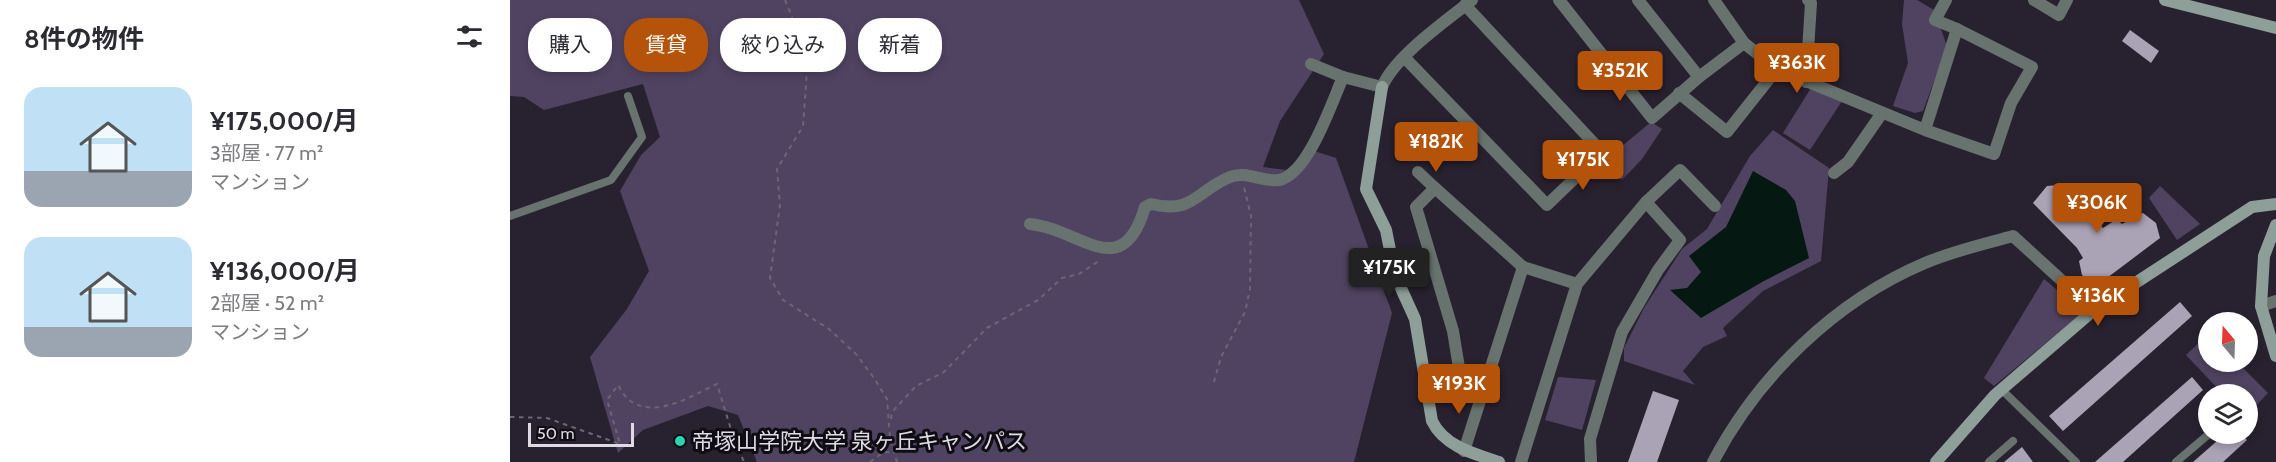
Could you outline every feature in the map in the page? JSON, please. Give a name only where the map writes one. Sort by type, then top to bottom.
[{"type":"street","points":[[1559,0],[1652,118],[1679,93],[1744,43]]},
{"type":"street","points":[[1638,0],[1699,77]]},
{"type":"street","points":[[1714,0],[1744,43],[1777,69],[1925,130],[1994,154],[2012,104],[2032,66],[1935,20],[1946,0]]},
{"type":"street","points":[[1806,82],[1811,3],[1808,0]]},
{"type":"street","points":[[2034,0],[2059,15],[2067,0]]},
{"type":"street","points":[[2164,0],[2276,28]]},
{"type":"street","points":[[1404,57],[1547,205],[1602,152],[1469,3],[1404,57],[1387,75],[1382,87],[1366,189],[1386,230],[1395,275],[1415,319],[1432,421],[1437,432],[1464,451],[1499,462]]},
{"type":"street","points":[[1925,130],[1957,30]]},
{"type":"street","points":[[1311,64],[1343,77],[1382,87]]},
{"type":"street","points":[[1679,93],[1727,132],[1777,69]]},
{"type":"street","points":[[1030,224],[1049,226],[1093,246],[1109,249],[1127,243],[1138,231],[1145,207],[1151,204],[1168,208],[1180,206],[1201,197],[1232,176],[1244,175],[1278,180],[1290,176],[1306,157],[1343,77]]},
{"type":"street","points":[[1834,173],[1848,162],[1882,112]]},
{"type":"street","points":[[1521,462],[1577,284],[1646,202],[1680,170],[1714,206]]},
{"type":"street","points":[[1418,172],[1523,267],[1577,284]]},
{"type":"street","points":[[1435,188],[1416,207],[1454,331],[1461,380],[1484,389]]},
{"type":"street","points":[[1591,462],[1590,440],[1622,332],[1658,270],[1680,240],[1646,202]]},
{"type":"street","points":[[1936,462],[2001,389],[2094,310],[2252,207],[2276,204]]},
{"type":"street","points":[[2276,225],[2264,256],[2261,306],[2276,356]]},
{"type":"street","points":[[1713,462],[1725,438],[1770,375],[1805,340],[1866,296],[1925,263],[2013,236],[2094,310]]},
{"type":"street","points":[[1464,451],[1523,267]]},
{"type":"street","points":[[2261,306],[2276,301]]},
{"type":"lane","points":[[510,216],[611,180],[642,137],[628,96]]},
{"type":"lane","points":[[2001,389],[2076,462]]},
{"type":"lane","points":[[1989,462],[2013,441]]},
{"type":"lane","points":[[2176,462],[2198,443]]},
{"type":"path","points":[[785,0],[808,56],[803,126],[777,169],[780,205],[770,278],[783,300],[830,329],[856,354],[887,399],[890,438],[897,462]]},
{"type":"path","points":[[1214,382],[1221,357],[1245,312],[1250,289],[1251,216],[1244,192],[1244,175]]},
{"type":"path","points":[[890,422],[892,412],[916,386],[944,372],[987,328],[1038,300],[1062,278],[1079,274],[1095,264],[1109,249]]},
{"type":"path","points":[[510,417],[547,418],[620,444],[607,400],[618,386],[629,400],[649,409],[679,402],[717,384],[733,436],[744,462]]},
{"type":"path","points":[[870,462],[884,452],[895,453]]},
{"type":"shaded area","points":[[510,0],[1299,0],[1324,54],[1280,121],[1263,167],[1286,170],[1311,150],[1336,158],[1392,313],[1354,462],[757,462],[738,415],[708,406],[643,430],[618,453],[590,357],[627,309],[649,271],[620,191],[641,155],[660,137],[643,84],[544,110],[524,97],[510,96]]},
{"type":"shaded area","points":[[1904,0],[1917,0],[1934,10],[1947,46],[1923,111],[1915,113],[1893,106],[1908,63],[1902,24]]},
{"type":"shaded area","points":[[1811,88],[1842,101],[1810,150],[1783,133]]},
{"type":"shaded area","points":[[1651,122],[1662,129],[1642,159],[1622,180],[1603,162]]},
{"type":"shaded area","points":[[1773,130],[1829,168],[1821,261],[1763,291],[1723,328],[1727,336],[1703,347],[1683,371],[1695,385],[1624,361],[1624,348],[1644,308],[1682,249],[1707,229],[1750,156]]},
{"type":"shaded area","points":[[1753,171],[1786,190],[1795,201],[1809,258],[1762,282],[1701,318],[1670,290],[1687,288],[1701,272],[1689,256],[1726,227]]},
{"type":"shaded area","points":[[2160,186],[2200,224],[2177,240],[2149,198]]},
{"type":"shaded area","points":[[2044,279],[2083,312],[1994,386],[1984,378]]},
{"type":"shaded area","points":[[2198,344],[2198,368],[2186,355]]},
{"type":"shaded area","points":[[2202,372],[2247,372],[2268,393],[2258,403],[2258,384],[2214,384]]},
{"type":"shaded area","points":[[1558,377],[1596,380],[1582,430],[1545,420]]},
{"type":"building","points":[[2130,30],[2159,51],[2151,63],[2122,41]]},
{"type":"building","points":[[2060,185],[2103,228],[2117,219],[2122,224],[2143,213],[2156,223],[2160,238],[2095,287],[2082,275],[2079,261],[2083,258],[2077,248],[2033,203],[2047,186]]},
{"type":"building","points":[[2180,302],[2192,316],[2063,431],[2049,416]]},
{"type":"building","points":[[2192,377],[2198,384],[2198,394],[2123,462],[2095,462]]},
{"type":"building","points":[[1653,391],[1679,400],[1657,462],[1628,462]]},
{"type":"building","points":[[2214,444],[2243,444],[2223,462],[2193,462]]},
{"type":"building","points":[[2022,447],[2033,462],[2004,462]]},
{"type":"place","name":"帝塚山学院大学 泉ヶ丘キャンパス","points":[[680,441]]}]
